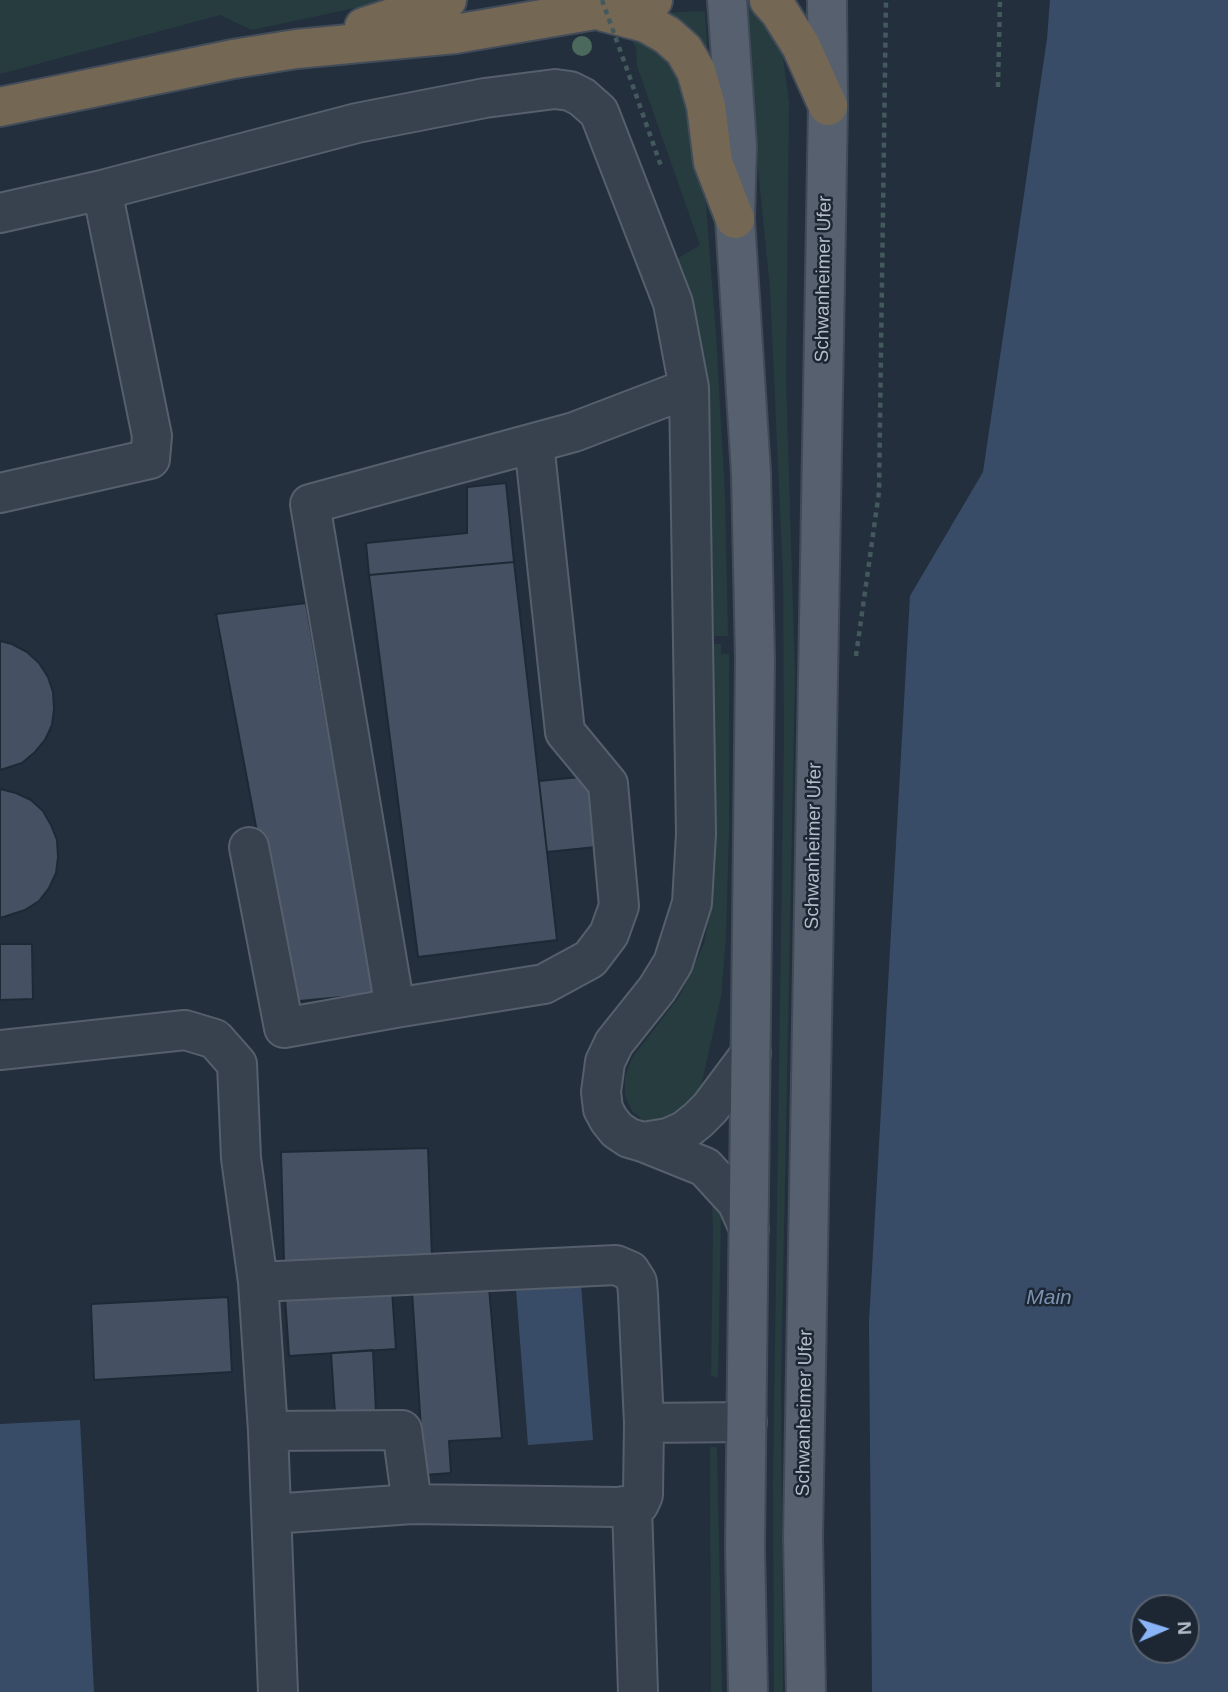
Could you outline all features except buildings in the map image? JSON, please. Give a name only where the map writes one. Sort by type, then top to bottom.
[{"type":"highway","points":[[296,49],[447,0]]},
{"type":"highway","points":[[0,107],[233,59],[296,49],[455,34],[600,5],[653,0]]},
{"type":"highway","points":[[769,0],[801,46],[828,106]]},
{"type":"highway","points":[[600,5],[646,23],[667,35],[684,50],[696,71],[706,106],[713,162],[735,219]]},
{"type":"main road","points":[[727,0],[737,146],[735,219],[751,473],[755,660],[744,1547],[748,1692]]},
{"type":"main road","name":"Schwanheimer Ufer","points":[[806,1692],[803,1537],[828,106],[827,0]]},
{"type":"lane","points":[[0,213],[102,190],[357,123],[523,92],[555,89],[570,91],[582,97],[599,112],[673,303],[689,388],[696,834],[692,902],[673,963],[657,989],[614,1043],[605,1062],[601,1092],[603,1109],[617,1130],[629,1138],[705,1167],[737,1202],[749,1229]]},
{"type":"lane","points":[[0,493],[149,458],[152,436],[102,190]]},
{"type":"lane","points":[[395,1008],[310,504],[574,432],[689,388]]},
{"type":"lane","points":[[249,847],[284,1028],[544,984],[590,959],[609,934],[620,906],[608,784],[565,732],[534,443]]},
{"type":"lane","points":[[0,1050],[185,1031],[215,1039],[237,1064],[240,1158],[258,1282],[268,1431],[278,1692]]},
{"type":"lane","points":[[643,1142],[668,1138],[684,1131],[698,1120],[751,1053]]},
{"type":"lane","points":[[258,1282],[616,1265],[630,1271],[636,1282],[644,1423],[643,1495],[639,1504],[617,1507],[412,1504],[272,1514]]},
{"type":"lane","points":[[644,1423],[747,1422]]},
{"type":"lane","points":[[268,1431],[402,1430],[412,1504]]},
{"type":"lane","points":[[632,1506],[638,1692]]},
{"type":"path","points":[[879,492],[886,0]]},
{"type":"path","points":[[998,87],[1000,0]]},
{"type":"path","points":[[600,5],[662,167]]},
{"type":"green space","points":[[0,0],[392,0],[252,30],[220,15],[0,74]]},
{"type":"green space","points":[[746,0],[761,15],[774,35],[783,57],[789,103],[786,380],[795,675],[781,1384],[783,1692],[774,1692],[773,1481],[784,733],[783,575],[770,288]]},
{"type":"green space","points":[[705,11],[708,62],[656,13]]},
{"type":"green space","points":[[629,36],[673,54],[702,152],[725,495],[728,636],[714,636],[710,446],[705,370],[701,345],[675,260],[700,245],[637,66],[636,47]]},
{"type":"green space","points":[[714,644],[721,644],[721,654],[729,654],[729,829],[726,938],[721,997],[700,1091],[689,1111],[660,1123],[644,1121],[632,1111],[625,1095],[625,1077],[632,1058],[679,997],[704,944],[712,902]]},
{"type":"green space","points":[[706,1188],[718,1198],[721,1214],[718,1377],[711,1376],[713,1230],[712,1206]]},
{"type":"green space","points":[[710,1447],[717,1447],[722,1692],[711,1692]]},
{"type":"water","name":"Main","points":[[1050,0],[1228,0],[1228,1692],[872,1692],[869,1322],[910,596],[983,472],[1047,39]]},
{"type":"water","points":[[581,1284],[593,1440],[528,1445],[516,1289]]},
{"type":"water","points":[[80,1420],[94,1692],[0,1692],[0,1424]]}]
